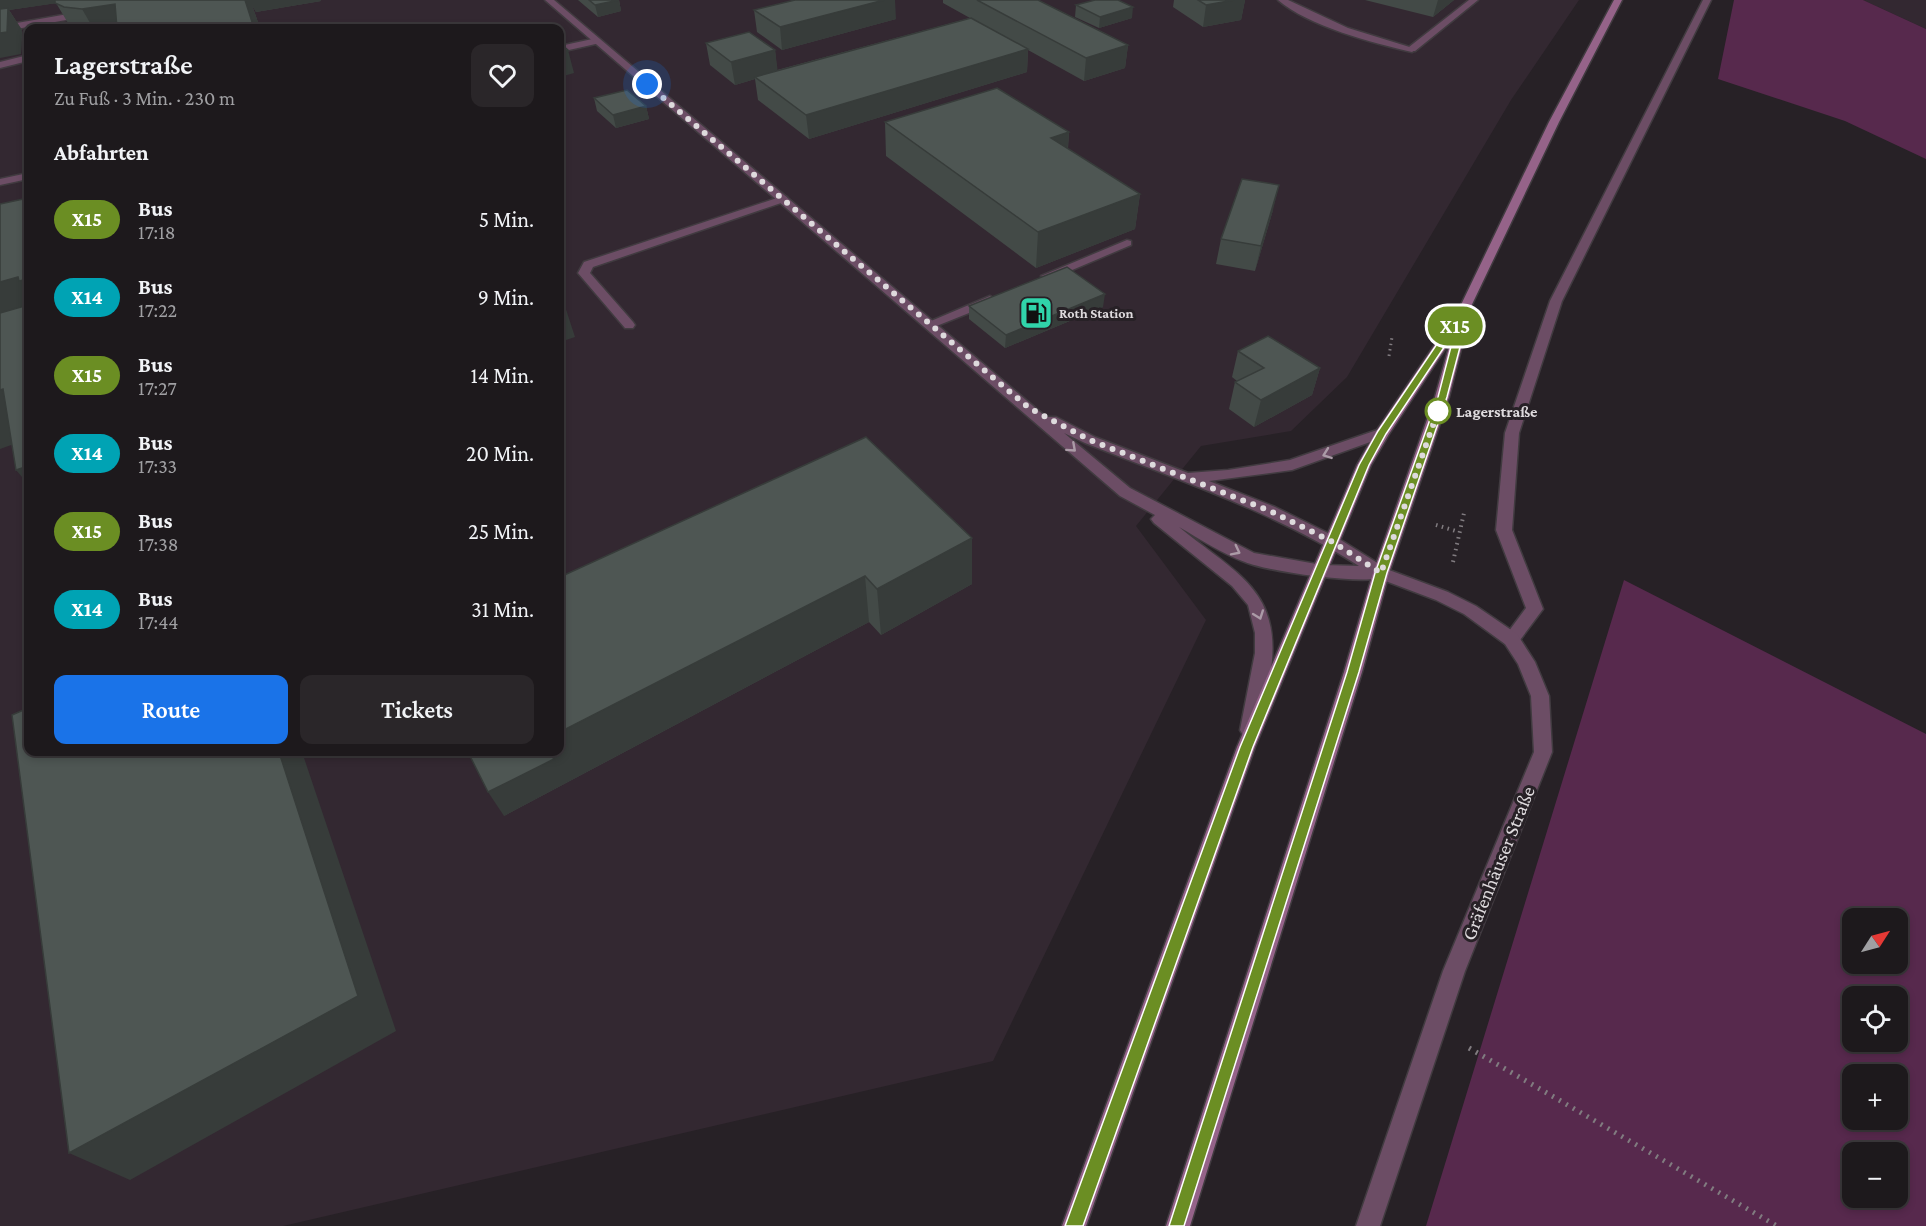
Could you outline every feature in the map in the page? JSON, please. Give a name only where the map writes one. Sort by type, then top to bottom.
[{"type":"main road","points":[[1074,1226],[1246,747],[1322,571],[1331,541],[1364,465],[1465,309],[1554,122],[1618,0]]},
{"type":"main road","points":[[1178,1226],[1353,672],[1381,573],[1442,397],[1465,309]]},
{"type":"street","points":[[549,0],[1029,408],[1092,466],[1200,552],[1228,571],[1249,591],[1263,625],[1264,655],[1246,747]]},
{"type":"street","points":[[1282,0],[1354,36],[1412,49],[1474,0]]},
{"type":"street","points":[[1511,639],[1535,609],[1504,530],[1512,433],[1556,301],[1707,0]]},
{"type":"street","points":[[0,28],[92,13]]},
{"type":"street","points":[[59,18],[59,24]]},
{"type":"street","points":[[564,48],[597,41]]},
{"type":"street","points":[[0,65],[24,59]]},
{"type":"street","points":[[0,182],[24,177]]},
{"type":"street","points":[[629,325],[584,273],[588,265],[783,199]]},
{"type":"street","points":[[1040,279],[1127,243]]},
{"type":"street","points":[[930,324],[1007,293]]},
{"type":"street","points":[[1029,408],[1090,440],[1270,511],[1331,541],[1381,573]]},
{"type":"street","points":[[1183,478],[1228,475],[1292,465],[1382,434]]},
{"type":"street","points":[[1125,492],[1249,558],[1322,571],[1381,573]]},
{"type":"street","name":"Gräfenhäuser Straße","points":[[1368,1226],[1454,971],[1544,752],[1540,696],[1526,662],[1511,639],[1470,610],[1442,596],[1381,573]]},
{"type":"path","points":[[1388,363],[1392,337]]},
{"type":"path","points":[[1442,596],[1454,559],[1464,513]]},
{"type":"path","points":[[1434,1027],[1777,1226]]},
{"type":"shaded area","points":[[0,0],[1579,0],[1511,100],[1347,377],[1291,431],[1201,446],[1136,526],[1206,620],[993,1061],[283,1226],[0,1226]]},
{"type":"shaded area","points":[[1734,0],[1863,0],[1926,29],[1926,159],[1845,121],[1718,79]]},
{"type":"shaded area","points":[[1863,0],[1926,0],[1926,29]]},
{"type":"shaded area","points":[[1624,580],[1926,734],[1926,1226],[1426,1226]]},
{"type":"building","points":[[55,0],[245,0],[253,24],[117,24],[115,4],[82,9],[64,7],[55,3]]},
{"type":"building","points":[[589,0],[619,0],[595,5]]},
{"type":"building","points":[[795,0],[884,0],[780,27],[754,10]]},
{"type":"building","points":[[977,0],[1038,0],[1128,45],[1086,58]]},
{"type":"building","points":[[1095,0],[1118,0],[1133,7],[1100,17],[1076,5]]},
{"type":"building","points":[[1198,0],[1234,0],[1206,5]]},
{"type":"building","points":[[8,8],[7,32],[0,33],[0,9]]},
{"type":"building","points":[[971,18],[1028,49],[806,115],[755,77]]},
{"type":"building","points":[[749,32],[775,50],[731,62],[706,43]]},
{"type":"building","points":[[997,88],[1069,132],[1051,138],[1140,194],[1038,232],[885,122]]},
{"type":"building","points":[[627,90],[646,106],[613,115],[594,98]]},
{"type":"building","points":[[1242,179],[1279,185],[1261,246],[1221,239]]},
{"type":"building","points":[[24,199],[24,280],[19,281],[18,277],[0,282],[0,204]]},
{"type":"building","name":"Roth Station","points":[[1067,267],[1105,294],[1006,335],[969,306]]},
{"type":"building","points":[[24,306],[24,467],[16,470],[3,389],[0,390],[0,313]]},
{"type":"building","points":[[1268,336],[1320,368],[1261,400],[1235,382],[1264,368],[1238,351]]},
{"type":"building","points":[[866,437],[972,538],[877,589],[865,576],[564,730],[564,575]]},
{"type":"building","points":[[24,710],[24,756],[280,756],[358,996],[69,1153],[12,715]]},
{"type":"building","points":[[470,756],[552,756],[554,759],[488,792]]},
{"type":"bus line","name":"X15","points":[[1074,1226],[1246,747],[1322,571],[1331,541],[1364,465],[1465,309],[1453,362],[1432,431],[1381,573],[1353,672],[1178,1226]]},
{"type":"place","name":"Roth Station","points":[[1036,313]]},
{"type":"place","name":"Lagerstraße","points":[[1438,411]]},
{"type":"route","points":[[647,84],[1029,408],[1090,440],[1270,511],[1331,541],[1381,573],[1438,411]]}]
